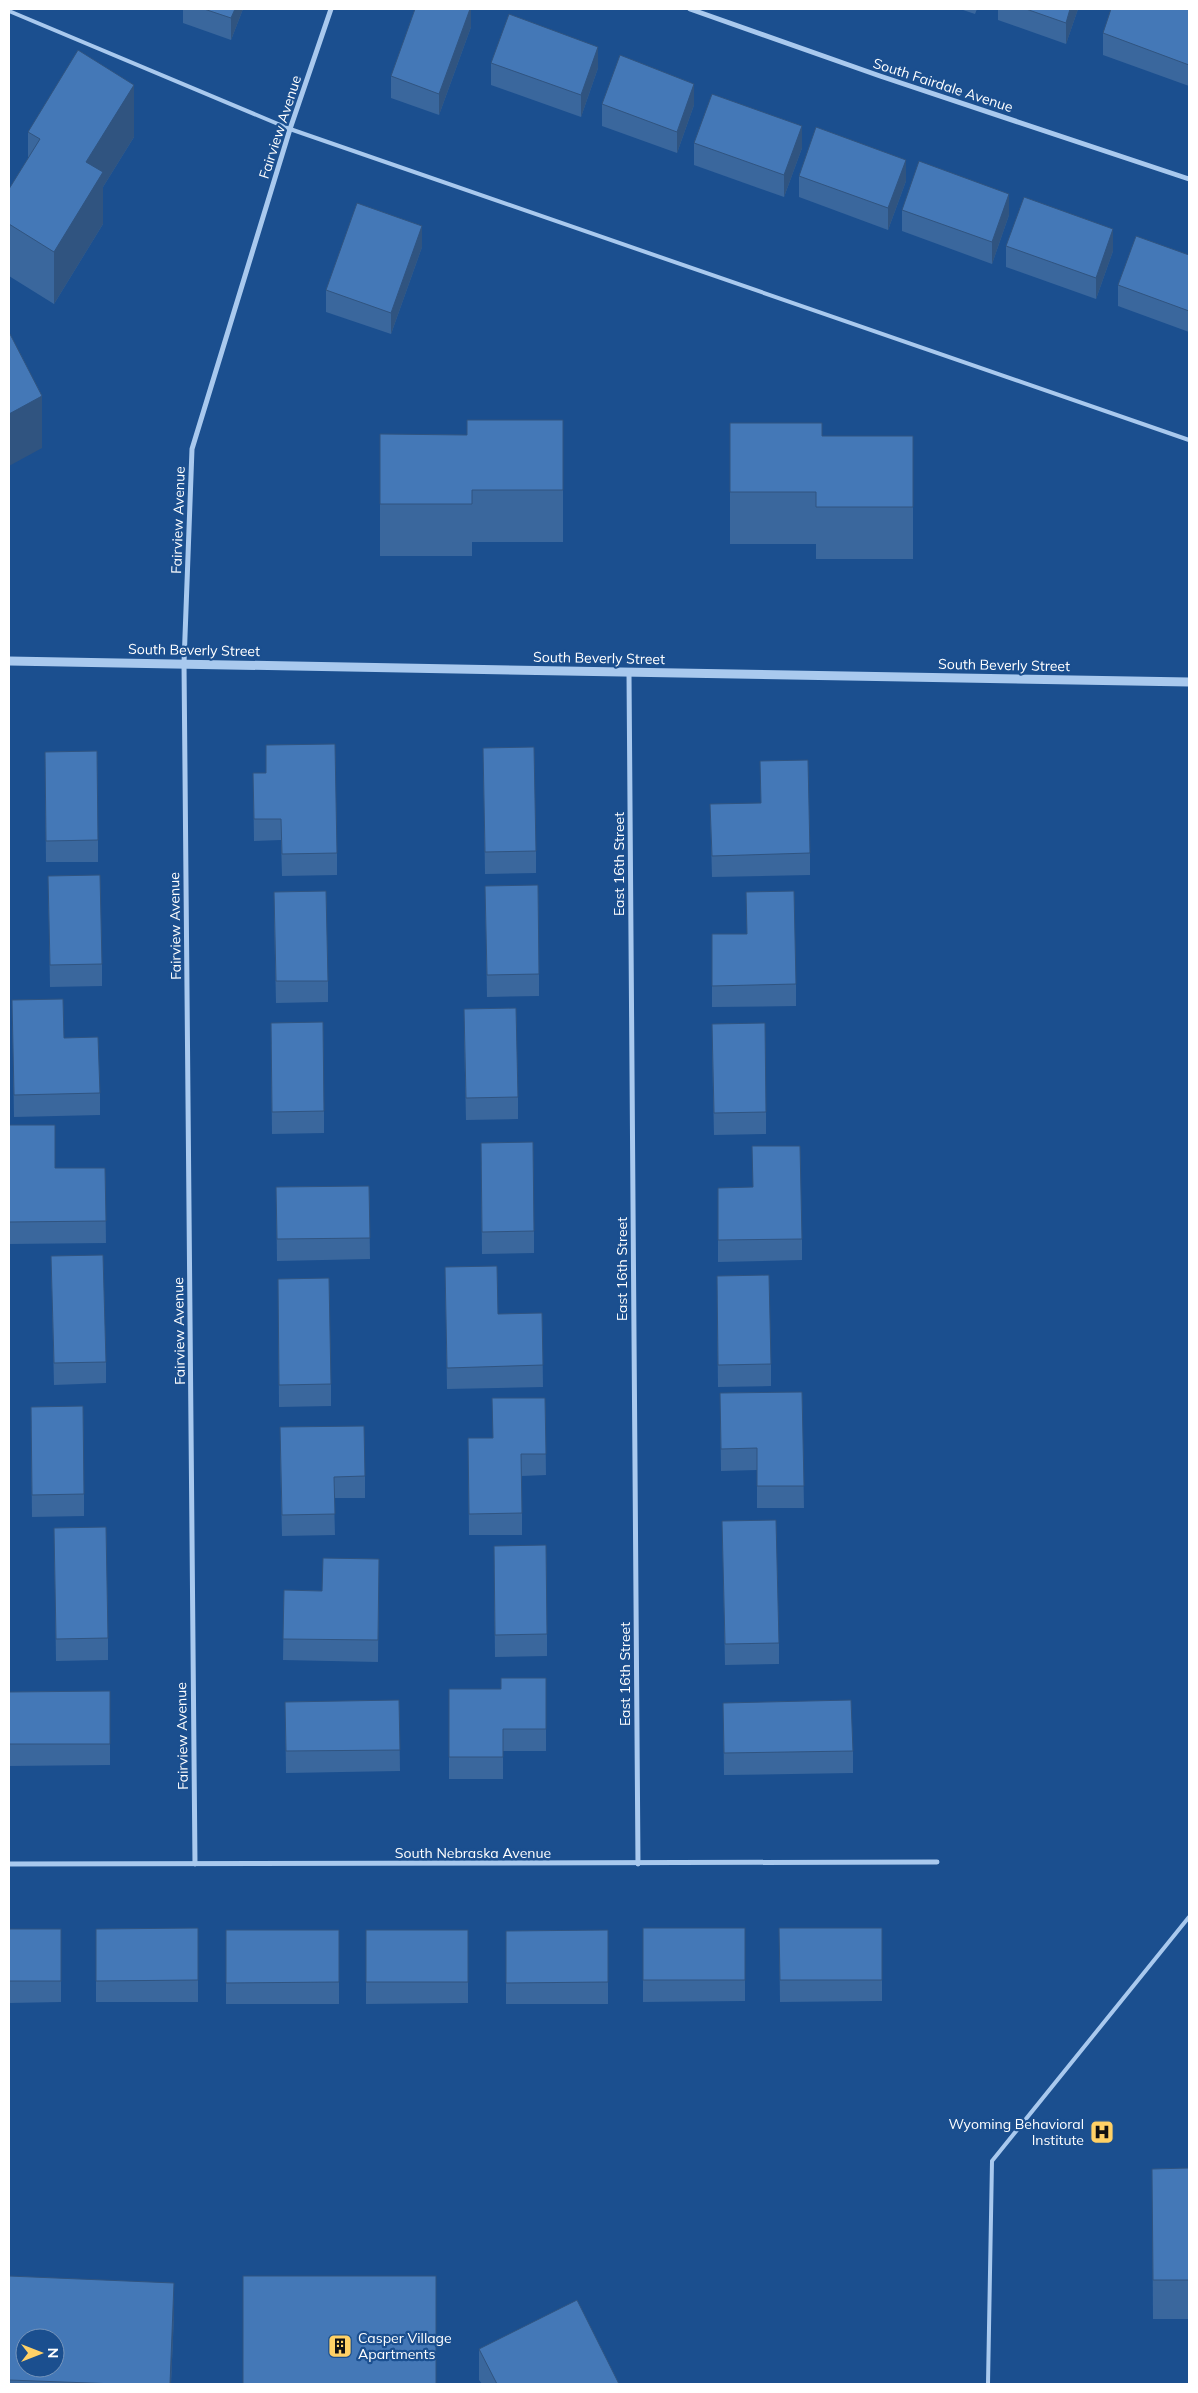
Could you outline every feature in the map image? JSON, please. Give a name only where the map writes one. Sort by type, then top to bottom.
[{"type":"street","name":"Fairview Avenue","points":[[195,1864],[184,663],[192,449],[290,129],[331,9]]},
{"type":"street","name":"South Fairdale Avenue","points":[[690,9],[880,76],[1189,179]]},
{"type":"street","name":"South Beverly Street","points":[[9,661],[1189,682]]},
{"type":"street","name":"East 16th Street","points":[[629,673],[638,1864]]},
{"type":"street","name":"South Nebraska Avenue","points":[[9,1864],[937,1862]]},
{"type":"lane","points":[[9,11],[290,129],[1189,440]]},
{"type":"lane","points":[[988,2384],[992,2161],[1189,1917]]},
{"type":"building","points":[[204,9],[235,9],[231,18]]},
{"type":"building","points":[[415,9],[470,9],[439,94],[391,76]]},
{"type":"building","points":[[1026,9],[1070,9],[1066,23]]},
{"type":"building","points":[[1111,9],[1189,9],[1189,65],[1103,33]]},
{"type":"building","points":[[509,14],[598,47],[581,95],[491,63]]},
{"type":"building","points":[[78,50],[134,85],[86,162],[103,172],[54,252],[9,224],[9,189],[40,139],[28,132]]},
{"type":"building","points":[[620,55],[694,84],[677,132],[602,104]]},
{"type":"building","points":[[712,94],[802,126],[784,175],[694,143]]},
{"type":"building","points":[[816,127],[906,160],[888,208],[799,176]]},
{"type":"building","points":[[919,161],[1009,194],[992,242],[902,210]]},
{"type":"building","points":[[1024,197],[1113,229],[1096,278],[1006,246]]},
{"type":"building","points":[[357,203],[422,226],[391,313],[326,290]]},
{"type":"building","points":[[1136,236],[1189,255],[1189,311],[1118,285]]},
{"type":"building","points":[[9,334],[42,396],[9,414]]},
{"type":"building","points":[[467,420],[563,420],[563,490],[472,490],[472,504],[380,504],[380,434],[467,435]]},
{"type":"building","points":[[730,423],[822,423],[822,436],[913,436],[913,507],[816,507],[816,492],[730,492]]},
{"type":"building","points":[[335,744],[337,853],[282,854],[281,819],[254,819],[253,773],[266,773],[266,745]]},
{"type":"building","points":[[534,747],[536,851],[485,852],[483,748]]},
{"type":"building","points":[[97,751],[98,840],[46,841],[45,752]]},
{"type":"building","points":[[808,760],[810,853],[712,856],[710,804],[761,803],[760,761]]},
{"type":"building","points":[[100,875],[102,964],[50,965],[48,876]]},
{"type":"building","points":[[538,885],[539,974],[487,975],[485,886]]},
{"type":"building","points":[[326,891],[328,981],[276,981],[274,892]]},
{"type":"building","points":[[794,891],[796,984],[712,986],[712,934],[747,934],[746,892]]},
{"type":"building","points":[[63,999],[64,1038],[98,1037],[100,1093],[14,1095],[12,1000]]},
{"type":"building","points":[[516,1008],[518,1097],[466,1098],[464,1009]]},
{"type":"building","points":[[323,1022],[324,1111],[272,1112],[271,1023]]},
{"type":"building","points":[[765,1023],[766,1112],[714,1113],[712,1024]]},
{"type":"building","points":[[9,1125],[55,1125],[55,1168],[105,1168],[106,1221],[9,1222]]},
{"type":"building","points":[[533,1142],[534,1231],[482,1232],[481,1143]]},
{"type":"building","points":[[752,1146],[800,1146],[802,1239],[718,1240],[718,1188],[753,1187]]},
{"type":"building","points":[[369,1186],[370,1238],[277,1239],[276,1187]]},
{"type":"building","points":[[103,1255],[106,1362],[54,1363],[51,1256]]},
{"type":"building","points":[[497,1266],[498,1314],[542,1313],[543,1365],[447,1368],[445,1267]]},
{"type":"building","points":[[769,1275],[771,1364],[718,1365],[717,1276]]},
{"type":"building","points":[[329,1278],[331,1384],[279,1385],[278,1279]]},
{"type":"building","points":[[802,1392],[804,1486],[757,1486],[757,1448],[721,1449],[720,1393]]},
{"type":"building","points":[[492,1398],[545,1398],[546,1454],[521,1454],[522,1513],[469,1514],[468,1438],[493,1438]]},
{"type":"building","points":[[83,1406],[84,1494],[32,1495],[31,1407]]},
{"type":"building","points":[[364,1426],[365,1476],[334,1477],[335,1514],[282,1515],[280,1427]]},
{"type":"building","points":[[776,1520],[779,1643],[725,1644],[722,1521]]},
{"type":"building","points":[[106,1527],[108,1638],[56,1639],[54,1528]]},
{"type":"building","points":[[546,1545],[547,1634],[495,1635],[494,1546]]},
{"type":"building","points":[[323,1558],[379,1559],[378,1640],[283,1639],[284,1590],[322,1591]]},
{"type":"building","points":[[501,1678],[546,1678],[546,1729],[503,1729],[503,1757],[449,1757],[449,1689],[501,1689]]},
{"type":"building","points":[[110,1691],[110,1744],[9,1744],[9,1692]]},
{"type":"building","points":[[399,1700],[400,1750],[286,1751],[285,1702]]},
{"type":"building","points":[[851,1700],[853,1751],[724,1753],[723,1703]]},
{"type":"building","points":[[198,1928],[198,1980],[96,1981],[96,1929]]},
{"type":"building","points":[[643,1928],[745,1928],[745,1980],[643,1980]]},
{"type":"building","points":[[779,1928],[882,1928],[882,1980],[780,1980]]},
{"type":"building","points":[[9,1929],[61,1929],[61,1981],[9,1981]]},
{"type":"building","points":[[226,1930],[339,1930],[339,1982],[226,1983]]},
{"type":"building","points":[[366,1930],[468,1930],[468,1982],[366,1982]]},
{"type":"building","points":[[608,1930],[608,1982],[506,1983],[506,1931]]},
{"type":"building","points":[[1189,2168],[1189,2280],[1153,2280],[1152,2169]]},
{"type":"building","points":[[9,2276],[174,2283],[170,2384],[9,2380]]},
{"type":"building","name":"Casper Village Apartments","points":[[243,2276],[436,2276],[436,2384],[243,2384]]},
{"type":"building","points":[[577,2300],[619,2384],[497,2384],[479,2349]]},
{"type":"place","name":"Wyoming Behavioral Institute","points":[[1102,2132]]},
{"type":"place","name":"Casper Village Apartments","points":[[340,2346]]}]
